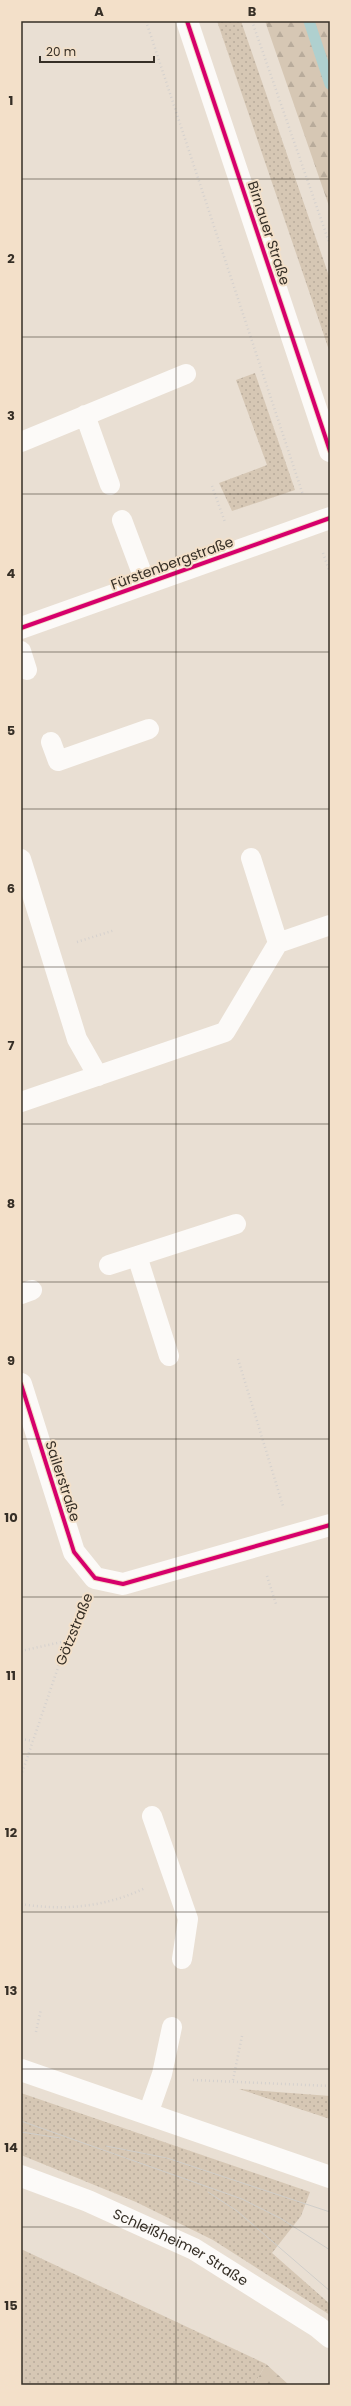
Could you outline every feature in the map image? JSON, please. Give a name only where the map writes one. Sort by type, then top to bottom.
[{"type":"street","name":"Birnauer Straße","points":[[187,21],[330,451]]},
{"type":"street","name":"Fürstenbergstraße","points":[[21,628],[322,521]]},
{"type":"street","name":"Sailerstraße","points":[[21,1384],[74,1552],[95,1578]]},
{"type":"street","name":"Götzstraße","points":[[95,1578],[123,1584],[330,1525]]},
{"type":"street","points":[[21,2070],[330,2178]]},
{"type":"street","name":"Schleißheimer Straße","points":[[21,2176],[88,2201],[194,2249],[318,2327],[330,2337]]},
{"type":"lane","points":[[21,442],[186,374]]},
{"type":"lane","points":[[85,416],[110,484]]},
{"type":"lane","points":[[122,520],[146,584]]},
{"type":"lane","points":[[21,651],[27,670]]},
{"type":"lane","points":[[51,742],[58,761],[149,729]]},
{"type":"lane","points":[[251,858],[278,943]]},
{"type":"lane","points":[[21,859],[77,1039],[98,1076]]},
{"type":"lane","points":[[21,1102],[225,1032],[278,943],[330,925]]},
{"type":"lane","points":[[109,1265],[236,1224]]},
{"type":"lane","points":[[137,1256],[169,1356]]},
{"type":"lane","points":[[152,1816],[188,1918],[182,1959]]},
{"type":"lane","points":[[148,2114],[162,2074],[172,2027]]},
{"type":"path","points":[[146,21],[322,521],[330,573]]},
{"type":"path","points":[[252,21],[330,245]]},
{"type":"path","points":[[212,486],[235,552]]},
{"type":"path","points":[[49,950],[115,930]]},
{"type":"path","points":[[238,1359],[292,1536]]},
{"type":"path","points":[[21,1651],[67,1641]]},
{"type":"path","points":[[21,1739],[32,1741]]},
{"type":"path","points":[[21,1904],[42,1908],[81,1907],[126,1897],[172,1874]]},
{"type":"path","points":[[36,2032],[41,2009]]},
{"type":"path","points":[[233,2080],[242,2036]]},
{"type":"path","points":[[190,2080],[233,2080],[330,2086]]},
{"type":"green space","points":[[217,21],[241,21],[330,279],[330,353]]},
{"type":"green space","points":[[265,21],[330,21],[330,209]]},
{"type":"green space","points":[[255,373],[295,490],[232,511],[219,483],[267,465],[236,380]]},
{"type":"green space","points":[[239,2089],[330,2096],[330,2119]]},
{"type":"green space","points":[[21,2093],[310,2192],[301,2216],[272,2253],[330,2304],[330,2315],[213,2240],[136,2202],[21,2155]]},
{"type":"green space","points":[[21,2249],[266,2364],[254,2385],[21,2385]]},
{"type":"green space","points":[[266,2364],[289,2385],[254,2385]]},
{"type":"waterway","points":[[309,21],[330,84]]},
{"type":"tram line","points":[[21,2121],[242,2199],[280,2218],[330,2250]]},
{"type":"tram line","points":[[21,2132],[60,2138]]},
{"type":"tram line","points":[[106,2146],[167,2158],[330,2212]]},
{"type":"tram line","points":[[208,2192],[237,2211],[330,2291]]},
{"type":"cycle path","points":[[187,21],[330,451]]},
{"type":"cycle path","points":[[21,628],[330,518]]},
{"type":"cycle path","points":[[21,1384],[74,1552],[95,1578],[123,1584],[330,1525]]}]
